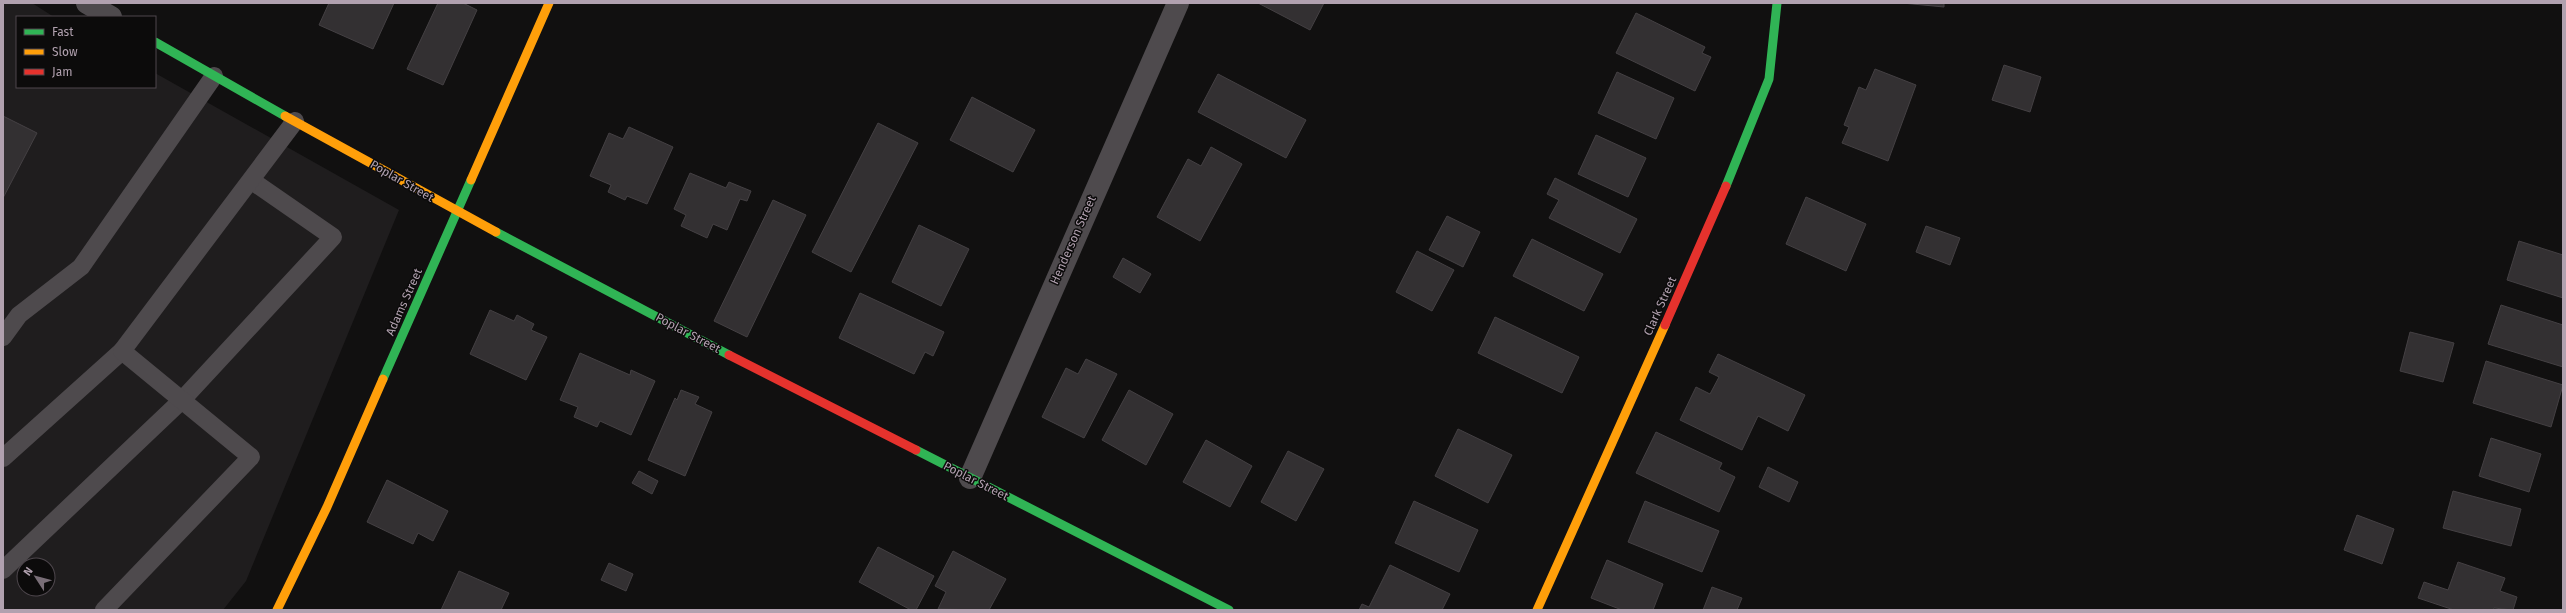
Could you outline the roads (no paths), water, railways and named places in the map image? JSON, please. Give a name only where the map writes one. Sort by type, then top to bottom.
[{"type":"street","points":[[87,3],[109,16]]},
{"type":"street","name":"Adams Street","points":[[277,610],[327,507],[549,3]]},
{"type":"street","name":"Henderson Street","points":[[970,478],[1178,3]]},
{"type":"street","name":"Clark Street","points":[[1537,610],[1713,218],[1769,79],[1777,3]]},
{"type":"street","name":"Poplar Street","points":[[156,43],[456,212],[970,478],[1229,610]]},
{"type":"lane","points":[[3,337],[19,316],[81,267],[214,76]]},
{"type":"lane","points":[[3,458],[122,350],[252,181],[295,121]]},
{"type":"lane","points":[[3,570],[182,400],[333,237],[252,181]]},
{"type":"lane","points":[[104,610],[251,457],[122,350]]}]
